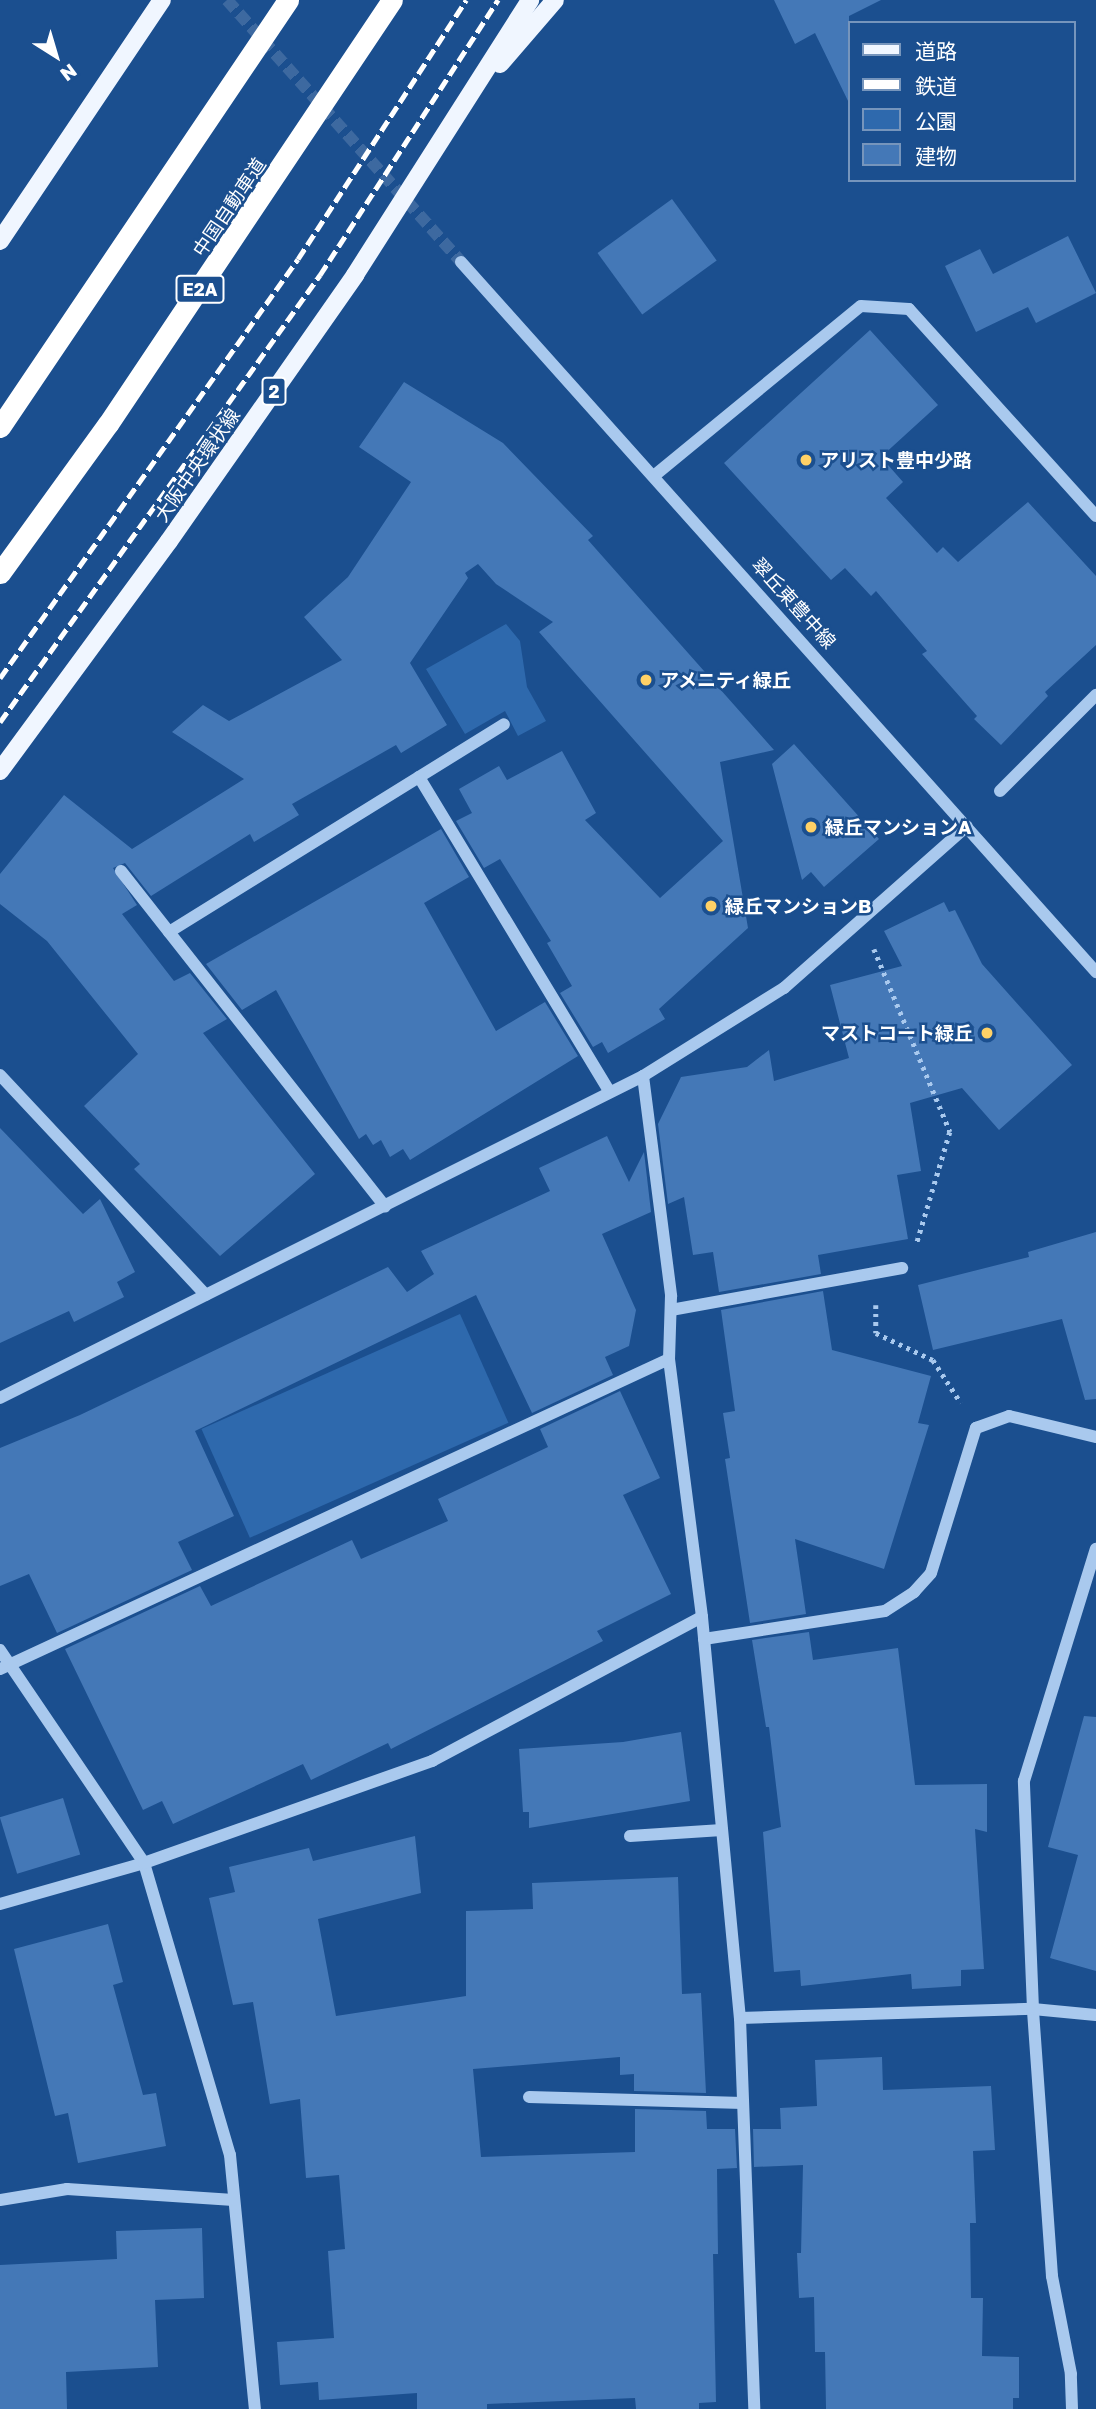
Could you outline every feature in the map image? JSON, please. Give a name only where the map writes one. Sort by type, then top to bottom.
[{"type":"highway","points":[[0,427],[288,0]]},
{"type":"highway","name":"中国自動車道","points":[[0,573],[123,402],[392,0]]},
{"type":"main road","points":[[0,241],[162,0]]},
{"type":"main road","name":"大阪中央環状線","points":[[0,771],[115,617],[339,298],[530,0]]},
{"type":"main road","points":[[453,117],[555,0]]},
{"type":"street","name":"翠丘東豊中線","points":[[461,262],[655,475],[1096,972]]},
{"type":"street","points":[[655,475],[861,306],[909,309],[1096,516]]},
{"type":"street","points":[[1000,791],[1096,695]]},
{"type":"street","points":[[169,932],[504,724]]},
{"type":"street","points":[[419,777],[610,1092]]},
{"type":"street","points":[[0,1398],[643,1076],[784,988],[967,826]]},
{"type":"street","points":[[121,871],[385,1206]]},
{"type":"street","points":[[0,1075],[206,1295]]},
{"type":"street","points":[[643,1076],[671,1310],[668,1359],[702,1617],[740,2018],[754,2409]]},
{"type":"street","points":[[671,1310],[902,1268]]},
{"type":"street","points":[[5,1667],[668,1359]]},
{"type":"street","points":[[704,1639],[885,1611],[914,1592],[931,1573],[976,1428],[1009,1416],[1096,1437]]},
{"type":"street","points":[[1072,2409],[1071,2374],[1052,2276],[1033,2009],[1024,1781],[1096,1549]]},
{"type":"street","points":[[0,1904],[144,1863],[432,1761],[702,1617]]},
{"type":"street","points":[[0,1650],[5,1667],[144,1863],[230,2155],[255,2409]]},
{"type":"street","points":[[630,1836],[722,1830]]},
{"type":"street","points":[[740,2018],[1033,2009],[1096,2015]]},
{"type":"street","points":[[529,2097],[743,2103]]},
{"type":"street","points":[[0,2200],[67,2189],[234,2200]]},
{"type":"path","points":[[862,919],[950,1132],[916,1246],[876,1305],[876,1333],[933,1360],[976,1428]]},
{"type":"green space","points":[[506,624],[520,641],[527,687],[546,721],[518,736],[505,711],[465,734],[426,669]]},
{"type":"green space","points":[[460,1314],[508,1423],[250,1538],[201,1429]]},
{"type":"building","points":[[774,0],[881,0],[849,16],[848,101],[815,33],[795,44]]},
{"type":"building","points":[[672,199],[717,260],[642,315],[598,253]]},
{"type":"building","points":[[1068,236],[1096,293],[1036,323],[1028,307],[976,332],[945,266],[980,249],[993,274]]},
{"type":"building","points":[[870,330],[938,405],[881,457],[903,482],[886,498],[937,553],[943,547],[958,562],[1028,502],[1096,576],[1096,645],[1045,692],[1048,696],[1001,745],[974,719],[977,716],[922,654],[927,651],[876,591],[871,596],[845,568],[831,580],[724,463]]},
{"type":"building","points":[[404,382],[503,443],[593,536],[588,540],[774,750],[720,762],[748,928],[659,1009],[665,1019],[608,1053],[602,1042],[593,1047],[560,993],[572,986],[547,943],[551,941],[500,859],[484,868],[456,821],[472,813],[459,789],[499,766],[507,780],[562,751],[596,813],[585,820],[660,898],[723,841],[539,632],[553,622],[496,584],[478,564],[465,573],[468,578],[410,663],[447,725],[401,753],[396,745],[292,804],[299,815],[254,842],[250,834],[151,896],[125,863],[113,868],[137,905],[122,914],[174,981],[190,973],[227,1019],[203,1033],[315,1174],[220,1256],[134,1169],[140,1164],[84,1106],[138,1054],[47,941],[0,904],[0,874],[64,795],[132,849],[225,791],[244,779],[172,732],[203,705],[229,721],[342,660],[304,617],[348,577],[411,482],[359,447]]},
{"type":"building","name":"緑丘マンションA","points":[[794,744],[879,839],[824,887],[811,872],[802,880],[772,764]]},
{"type":"building","points":[[441,829],[469,877],[424,903],[496,1031],[545,1002],[578,1056],[410,1160],[403,1149],[390,1157],[381,1140],[373,1145],[366,1134],[359,1139],[276,990],[242,1010],[206,964]]},
{"type":"building","points":[[944,902],[949,912],[955,910],[982,964],[1072,1065],[999,1130],[962,1088],[910,1103],[921,1171],[897,1175],[908,1239],[818,1255],[821,1274],[719,1292],[713,1252],[693,1255],[684,1197],[668,1204],[658,1124],[681,1077],[747,1067],[769,1050],[774,1081],[849,1058],[830,985],[902,966],[884,931]]},
{"type":"building","points":[[0,1128],[83,1214],[100,1199],[135,1272],[117,1282],[124,1297],[74,1322],[69,1311],[0,1343]]},
{"type":"building","points":[[607,1136],[629,1182],[644,1152],[651,1212],[602,1234],[636,1310],[629,1346],[605,1357],[613,1375],[532,1413],[476,1295],[195,1431],[234,1516],[178,1542],[192,1570],[57,1633],[29,1574],[0,1586],[0,1448],[80,1415],[388,1267],[407,1292],[434,1274],[421,1251],[550,1191],[539,1168]]},
{"type":"building","points":[[1096,1232],[1096,1399],[1085,1400],[1062,1319],[933,1350],[918,1285],[1029,1257],[1028,1252]]},
{"type":"building","points":[[823,1291],[832,1350],[931,1376],[918,1423],[929,1425],[884,1569],[795,1539],[806,1614],[750,1623],[725,1459],[730,1458],[723,1413],[735,1411],[721,1310]]},
{"type":"building","points":[[620,1391],[660,1478],[623,1495],[671,1594],[597,1631],[603,1641],[391,1749],[388,1743],[311,1780],[303,1764],[173,1824],[162,1801],[143,1810],[65,1649],[200,1586],[211,1606],[352,1540],[361,1559],[448,1521],[438,1499],[548,1447],[540,1429]]},
{"type":"building","points":[[809,1632],[813,1660],[898,1648],[915,1785],[987,1784],[987,1832],[975,1829],[984,1969],[961,1970],[961,1986],[912,1989],[911,1974],[801,1986],[800,1970],[774,1972],[763,1832],[781,1827],[769,1727],[766,1727],[752,1640]]},
{"type":"building","points":[[1084,1716],[1096,1717],[1096,1971],[1050,1958],[1078,1855],[1048,1847]]},
{"type":"building","points":[[681,1732],[690,1801],[529,1828],[529,1812],[523,1812],[519,1749],[623,1742]]},
{"type":"building","points":[[63,1798],[80,1854],[17,1874],[0,1817]]},
{"type":"building","points":[[415,1836],[421,1893],[318,1919],[336,2016],[466,1996],[466,1911],[533,1909],[532,1883],[678,1877],[682,1994],[701,1993],[706,2093],[634,2091],[634,2074],[620,2075],[620,2057],[473,2069],[481,2157],[635,2152],[635,2109],[706,2111],[707,2129],[735,2129],[737,2168],[717,2169],[718,2254],[713,2254],[716,2402],[699,2403],[699,2409],[636,2409],[635,2398],[487,2404],[487,2409],[417,2409],[417,2393],[319,2400],[318,2382],[280,2385],[277,2342],[334,2338],[328,2251],[345,2249],[339,2175],[306,2178],[300,2099],[270,2104],[253,2002],[233,2005],[209,1898],[235,1892],[229,1867],[309,1848],[313,1861]]},
{"type":"building","points":[[108,1924],[123,1982],[113,1985],[143,2095],[156,2093],[166,2146],[78,2163],[68,2113],[55,2116],[14,1949]]},
{"type":"building","points":[[882,2057],[883,2090],[991,2086],[995,2150],[973,2151],[976,2223],[970,2223],[971,2298],[983,2298],[982,2356],[1019,2357],[1019,2398],[1013,2398],[1013,2409],[826,2409],[825,2352],[815,2352],[814,2297],[799,2298],[797,2253],[801,2253],[803,2165],[754,2167],[753,2129],[781,2129],[780,2108],[817,2106],[815,2060]]},
{"type":"building","points":[[202,2228],[204,2298],[155,2300],[158,2367],[66,2372],[67,2409],[0,2409],[0,2265],[117,2259],[116,2231]]},
{"type":"tunnel","points":[[227,0],[461,262]]},
{"type":"railway","points":[[0,678],[298,259],[466,0]]},
{"type":"railway","points":[[0,722],[320,275],[498,0]]},
{"type":"place","name":"アリスト豊中少路","points":[[806,460]]},
{"type":"place","name":"アメニティ緑丘","points":[[646,680]]},
{"type":"place","name":"緑丘マンションA","points":[[811,827]]},
{"type":"place","name":"緑丘マンションB","points":[[711,906]]},
{"type":"place","name":"マストコート緑丘","points":[[987,1033]]}]
